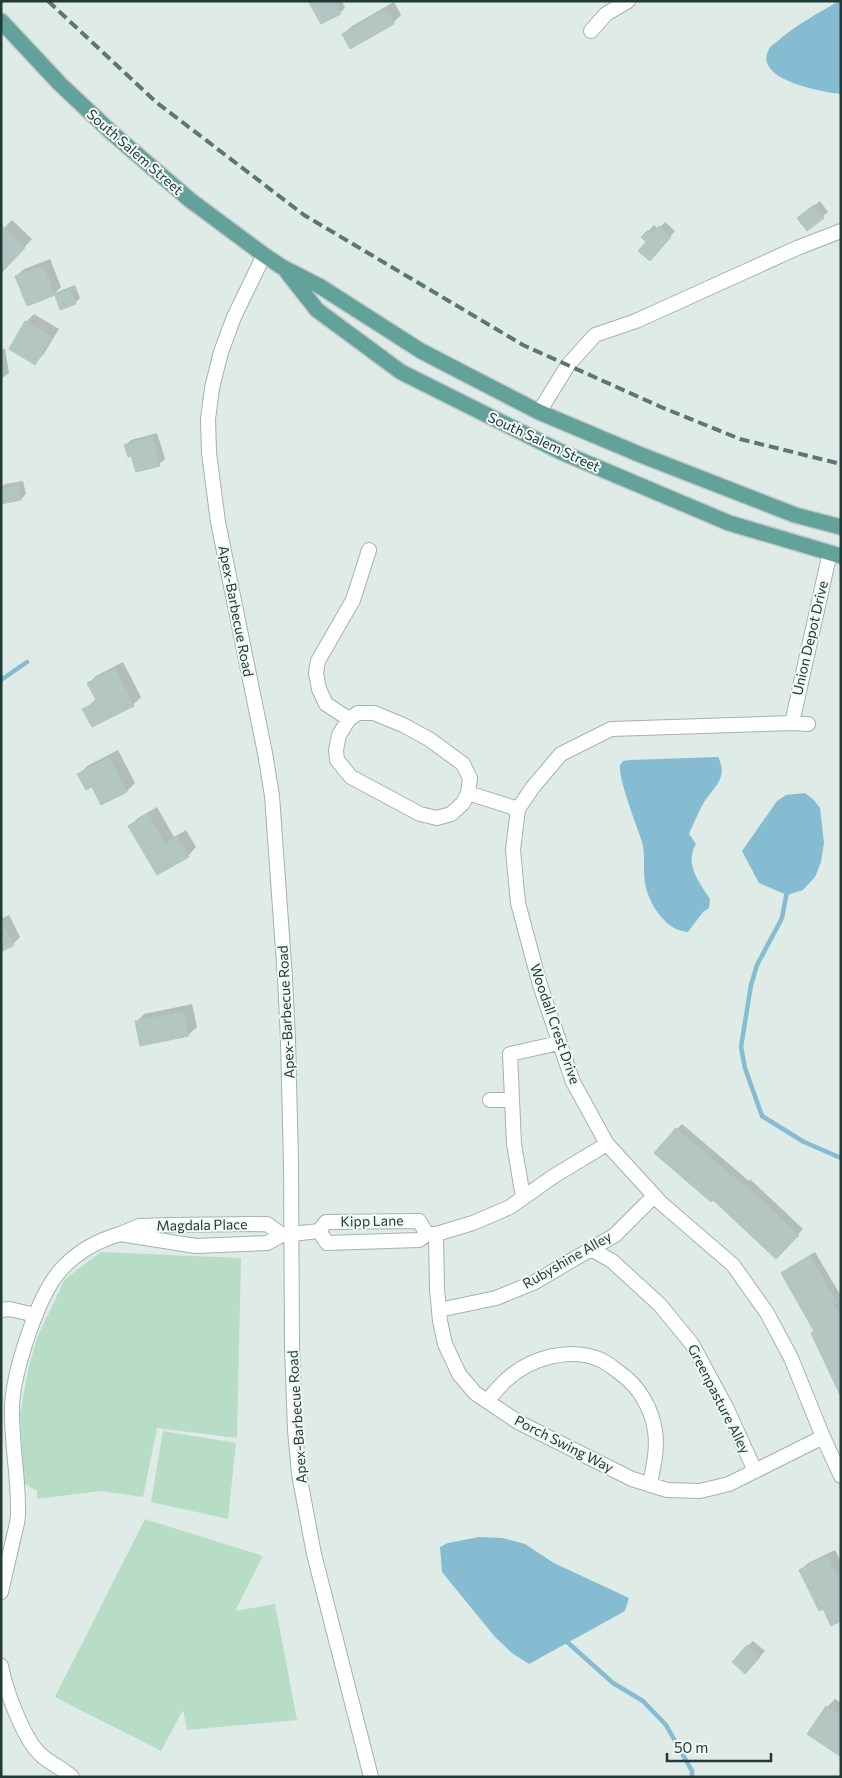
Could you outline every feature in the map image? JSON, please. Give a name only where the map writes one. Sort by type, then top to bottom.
[{"type":"main road","name":"South Salem Street","points":[[1,21],[60,84],[112,134],[190,200],[273,261],[321,287],[421,351],[539,412],[641,456],[795,515],[841,527]]},
{"type":"main road","name":"South Salem Street","points":[[273,261],[318,310],[401,372],[561,452],[729,524],[835,554]]},
{"type":"street","points":[[590,31],[606,14],[628,1]]},
{"type":"street","points":[[539,412],[568,365],[595,335],[636,321],[788,252],[841,231]]},
{"type":"street","name":"Apex-Barbecue Road","points":[[273,261],[234,316],[221,352],[212,388],[208,419],[208,453],[218,522],[272,796],[285,987],[290,1123],[286,1235],[299,1474],[314,1554],[371,1777]]},
{"type":"street","points":[[348,719],[326,704],[319,689],[316,673],[318,661],[353,600],[368,550]]},
{"type":"street","name":"Union Depot Drive","points":[[792,723],[835,554]]},
{"type":"street","points":[[358,713],[374,713],[403,724],[430,739],[463,764],[470,778],[468,793],[463,803],[451,814],[437,818],[420,814],[351,777],[337,760],[336,750],[339,735],[348,719],[358,713]]},
{"type":"street","name":"Woodall Crest Drive","points":[[808,724],[611,729],[561,754],[532,787],[518,809],[512,850],[518,903],[540,985],[573,1082],[607,1144],[654,1196],[733,1265],[767,1313],[791,1358],[841,1476]]},
{"type":"street","points":[[468,793],[518,809]]},
{"type":"street","points":[[524,1197],[514,1144],[510,1054],[559,1042]]},
{"type":"street","points":[[490,1100],[512,1100]]},
{"type":"street","name":"Kipp Lane","points":[[432,1234],[419,1221],[326,1222],[319,1231],[326,1243],[419,1240],[432,1234],[473,1223],[510,1206],[554,1176],[607,1144]]},
{"type":"street","name":"Rubyshine Alley","points":[[439,1310],[504,1294],[535,1282],[615,1234],[654,1196]]},
{"type":"street","name":"Magdala Place","points":[[1,1592],[18,1515],[7,1424],[19,1366],[36,1315],[58,1272],[82,1251],[100,1241],[139,1226],[267,1224],[286,1235]]},
{"type":"street","points":[[286,1235],[319,1231]]},
{"type":"street","name":"Magdala Place","points":[[120,1234],[196,1246],[267,1242],[286,1235]]},
{"type":"street","name":"Porch Swing Way","points":[[432,1234],[439,1310],[445,1344],[459,1374],[475,1393],[518,1422],[632,1479],[667,1490],[700,1491],[729,1484],[823,1437]]},
{"type":"street","name":"Greenpasture Alley","points":[[591,1249],[612,1261],[653,1299],[692,1344],[726,1407],[755,1471]]},
{"type":"street","points":[[1,1310],[9,1309],[36,1315]]},
{"type":"street","points":[[487,1401],[506,1380],[526,1366],[545,1358],[575,1353],[602,1360],[629,1380],[645,1401],[655,1430],[656,1455],[650,1485]]},
{"type":"street","points":[[1,1666],[3,1678],[22,1726],[31,1743],[40,1754],[72,1777]]},
{"type":"green space","points":[[101,1252],[241,1258],[237,1438],[157,1428],[143,1497],[101,1491],[37,1499],[37,1491],[24,1483],[20,1414],[28,1370],[37,1338],[65,1279]]},
{"type":"green space","points":[[163,1431],[236,1443],[228,1519],[151,1502]]},
{"type":"green space","points":[[145,1519],[263,1556],[235,1611],[275,1604],[297,1720],[187,1730],[183,1710],[161,1751],[55,1697]]},
{"type":"water","points":[[841,1],[841,94],[806,87],[792,82],[771,69],[766,60],[771,46],[801,24]]},
{"type":"water","points":[[718,757],[722,772],[718,784],[705,800],[689,834],[696,844],[693,851],[692,866],[694,873],[710,899],[709,908],[703,912],[688,932],[680,931],[661,917],[648,895],[644,876],[642,842],[622,781],[620,765],[623,761],[630,760]]},
{"type":"water","points":[[805,793],[820,808],[824,843],[821,862],[815,877],[803,890],[787,895],[759,883],[742,851],[777,801],[786,795]]},
{"type":"water","points":[[479,1537],[502,1538],[525,1544],[554,1563],[629,1598],[625,1611],[529,1664],[512,1653],[495,1637],[442,1572],[440,1547],[448,1543]]},
{"type":"building","points":[[308,1],[334,1],[341,14],[321,24]]},
{"type":"building","points":[[386,9],[394,24],[350,49],[342,34]]},
{"type":"building","points":[[814,205],[824,218],[807,231],[797,218]]},
{"type":"building","points":[[1,225],[25,248],[1,273]]},
{"type":"building","points":[[659,226],[671,237],[650,261],[638,251],[646,242],[641,237],[648,230],[652,233]]},
{"type":"building","points":[[43,266],[55,295],[27,306],[15,276]]},
{"type":"building","points":[[70,289],[76,304],[60,310],[55,295]]},
{"type":"building","points":[[25,321],[52,337],[35,365],[9,349]]},
{"type":"building","points":[[152,437],[160,466],[136,472],[131,456],[128,457],[124,445]]},
{"type":"building","points":[[18,485],[21,500],[1,504],[1,489]]},
{"type":"building","points":[[115,669],[134,706],[92,727],[82,709],[97,702],[87,683]]},
{"type":"building","points":[[109,757],[127,792],[101,805],[92,787],[86,790],[77,774]]},
{"type":"building","points":[[148,814],[165,844],[177,837],[189,857],[157,875],[128,826]]},
{"type":"building","points":[[1,921],[14,945],[1,952]]},
{"type":"building","points":[[184,1012],[189,1036],[140,1046],[135,1021]]},
{"type":"building","points":[[676,1128],[744,1184],[799,1235],[776,1259],[713,1200],[711,1202],[654,1153]]},
{"type":"building","points":[[810,1256],[837,1303],[834,1304],[841,1319],[841,1397],[811,1333],[814,1331],[781,1273]]},
{"type":"building","points":[[827,1556],[841,1584],[841,1621],[831,1626],[823,1609],[819,1611],[799,1570]]},
{"type":"building","points":[[747,1645],[760,1657],[745,1674],[732,1662]]},
{"type":"building","points":[[826,1706],[841,1716],[841,1757],[807,1734]]},
{"type":"waterway","points":[[1,680],[27,662]]},
{"type":"waterway","points":[[787,891],[782,918],[757,965],[751,985],[741,1047],[745,1068],[762,1116],[804,1142],[841,1158]]},
{"type":"waterway","points":[[565,1640],[613,1683],[643,1701],[666,1725],[692,1771],[692,1777]]},
{"type":"railway","points":[[48,1],[156,102],[304,215],[523,345],[661,407],[740,439],[841,464]]}]
